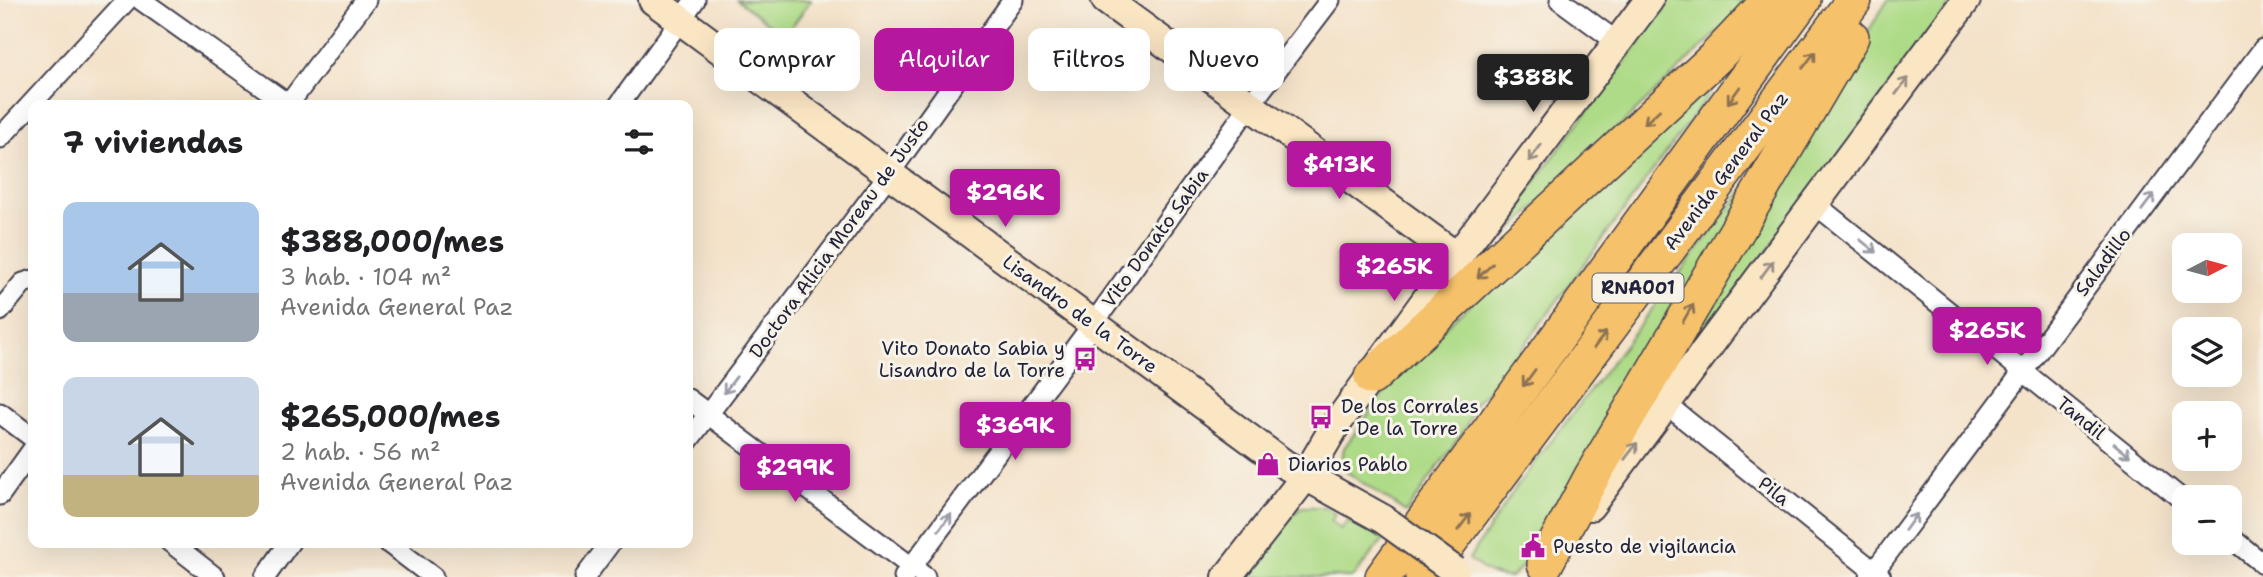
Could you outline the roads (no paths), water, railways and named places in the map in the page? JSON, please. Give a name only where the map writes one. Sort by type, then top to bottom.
[{"type":"highway","points":[[1372,377],[1715,58],[1770,0]]},
{"type":"highway","name":"Avenida General Paz","points":[[1383,577],[1803,0]]},
{"type":"highway","name":"Avenida General Paz","points":[[1447,575],[1854,0]]},
{"type":"highway","points":[[1541,570],[1604,456],[1873,0]]},
{"type":"street","points":[[35,100],[127,0]]},
{"type":"street","points":[[141,0],[281,100]]},
{"type":"street","points":[[292,100],[366,0]]},
{"type":"street","name":"Lisandro de la Torre","points":[[653,0],[688,10],[889,174],[1284,464],[1383,519],[1447,575]]},
{"type":"street","name":"Doctora Alicia Moreau de Justo","points":[[693,434],[889,174],[1013,0]]},
{"type":"street","points":[[1106,0],[1457,257]]},
{"type":"street","name":"Vito Donato Sabia","points":[[914,574],[1250,105],[1330,0]]},
{"type":"street","points":[[1560,0],[1617,42]]},
{"type":"street","points":[[1227,577],[1305,477],[1335,426],[1649,0]]},
{"type":"street","points":[[1541,570],[1667,405],[1966,0]]},
{"type":"street","points":[[623,100],[688,10]]},
{"type":"street","name":"Saladillo","points":[[1875,575],[2022,370],[2263,49]]},
{"type":"street","points":[[0,138],[28,108]]},
{"type":"street","name":"Tandil","points":[[1815,204],[2172,491]]},
{"type":"street","points":[[0,311],[23,283],[28,282]]},
{"type":"street","points":[[693,403],[914,574]]},
{"type":"street","name":"Pila","points":[[1667,405],[1875,575]]},
{"type":"street","points":[[0,413],[28,434]]},
{"type":"street","points":[[0,495],[28,456]]},
{"type":"street","points":[[2242,547],[2263,565]]},
{"type":"street","points":[[178,548],[215,577]]},
{"type":"street","points":[[265,577],[286,548]]},
{"type":"street","points":[[395,548],[433,577]]},
{"type":"street","points":[[585,577],[607,548]]},
{"type":"place","name":"Vito Donato Sabia y Lisandro de la Torre","points":[[1085,359]]},
{"type":"place","name":"De los Corrales - De la Torre","points":[[1321,417]]},
{"type":"place","name":"Diarios Pablo","points":[[1268,464]]},
{"type":"place","name":"Puesto de vigilancia","points":[[1533,546]]}]
